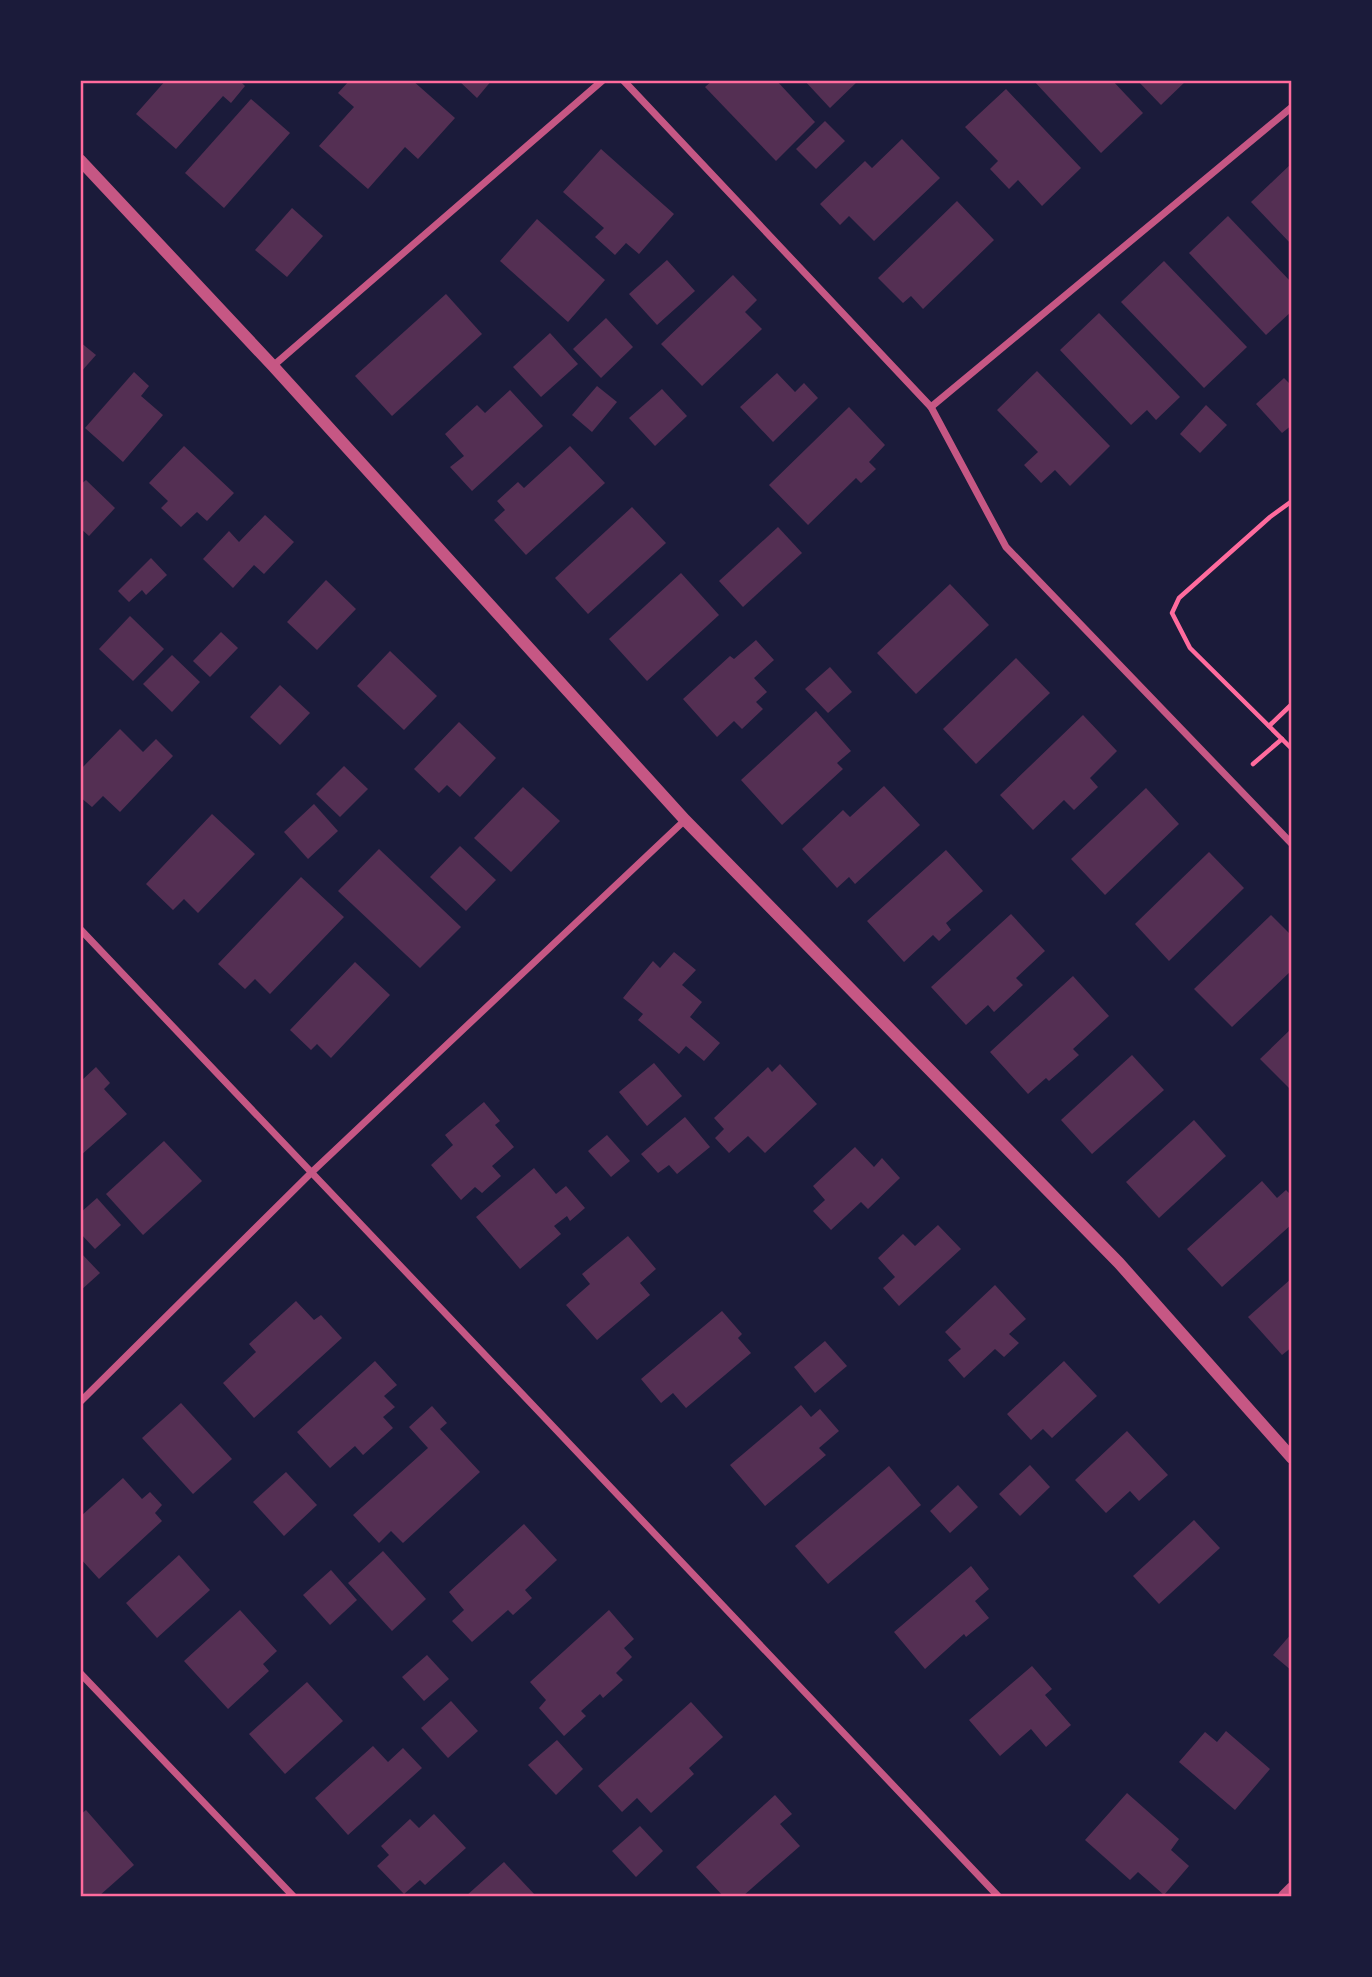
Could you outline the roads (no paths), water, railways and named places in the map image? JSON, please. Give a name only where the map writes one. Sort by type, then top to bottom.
[{"type":"street","points":[[273,366],[603,80]]},
{"type":"street","points":[[623,80],[931,407],[1006,547],[1292,844]]},
{"type":"street","points":[[931,407],[1292,107]]},
{"type":"street","points":[[80,160],[273,366],[685,820],[1119,1263],[1292,1458]]},
{"type":"street","points":[[80,1402],[313,1171],[685,820]]},
{"type":"street","points":[[80,929],[313,1171],[702,1587],[998,1896]]},
{"type":"street","points":[[80,1673],[293,1896]]},
{"type":"street","points":[[1284,1896],[1292,1888]]}]
